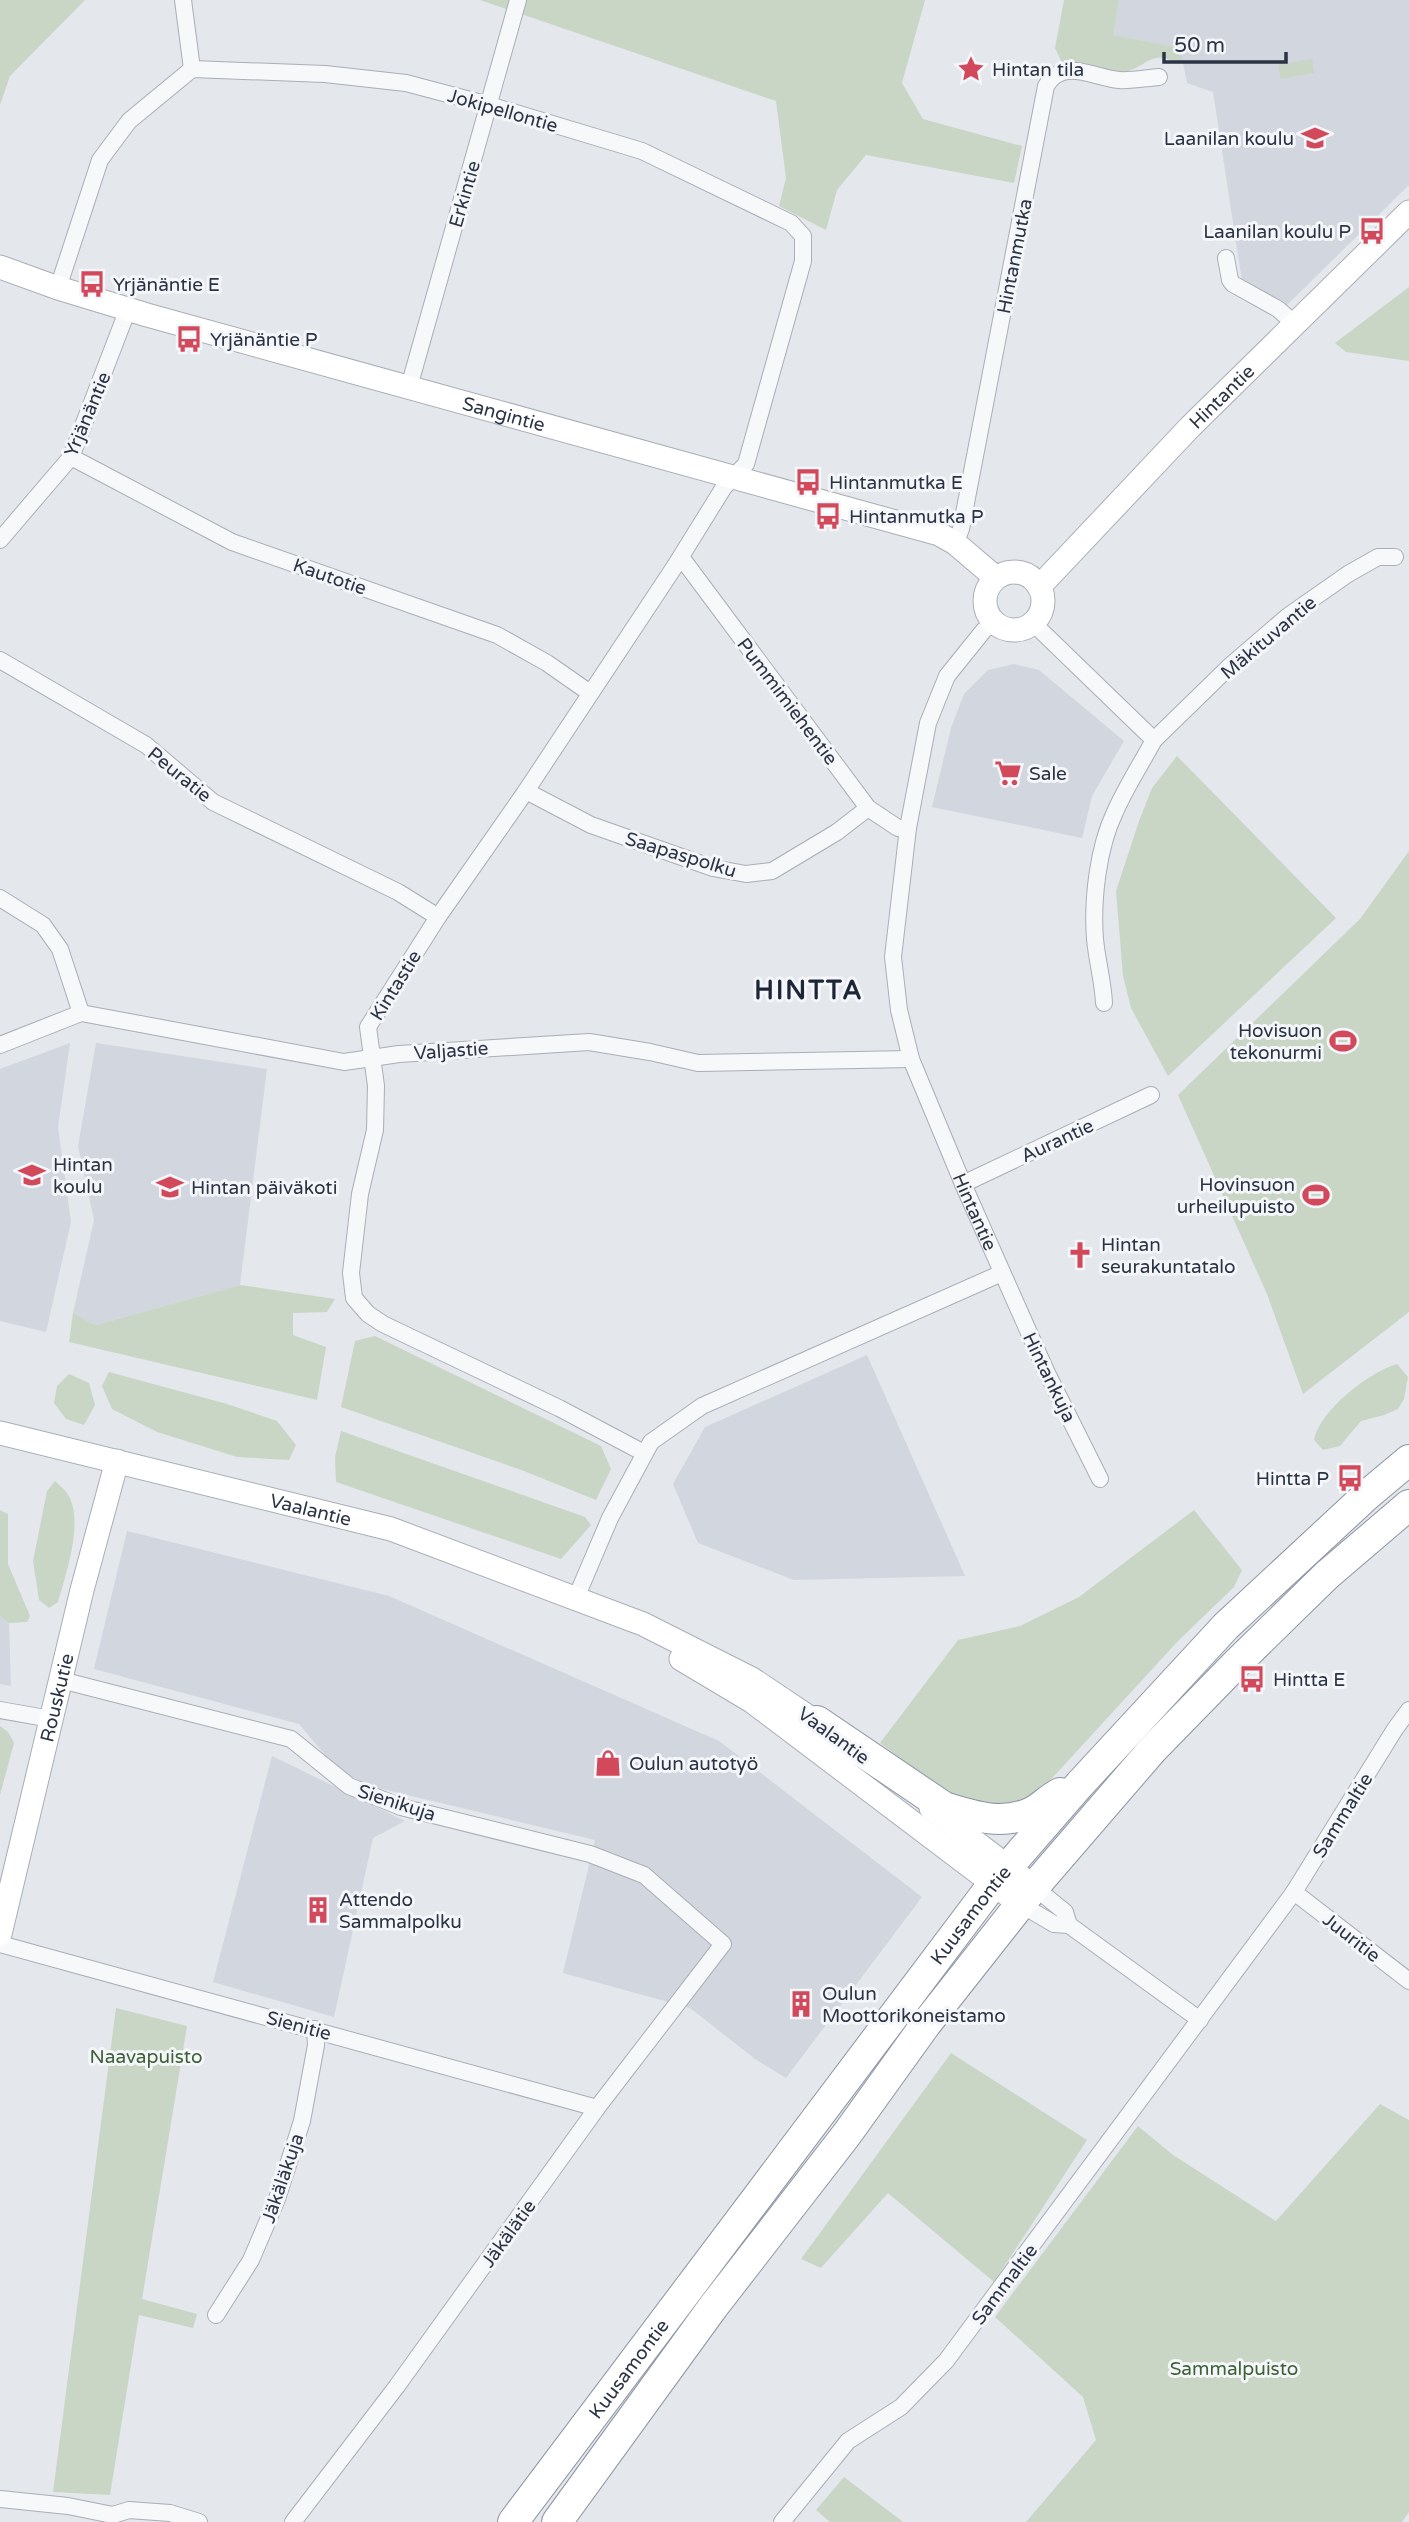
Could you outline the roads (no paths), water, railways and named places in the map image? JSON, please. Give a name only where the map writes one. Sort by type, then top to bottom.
[{"type":"highway","name":"Kuusamontie","points":[[513,2522],[1001,1875],[1080,1784],[1226,1626],[1366,1496],[1409,1460]]},
{"type":"highway","name":"Kuusamontie","points":[[557,2522],[712,2307],[847,2134],[926,2024],[1027,1896],[1153,1749],[1237,1663],[1327,1575],[1409,1505]]},
{"type":"highway","points":[[817,1721],[944,1807],[966,1814],[990,1819],[1014,1818],[1033,1811],[1052,1797],[1080,1784]]},
{"type":"street","points":[[58,288],[100,160],[129,121],[192,69],[183,0]]},
{"type":"street","name":"Erkintie","points":[[409,387],[519,0]]},
{"type":"street","name":"Jokipellontie","points":[[192,69],[325,74],[407,83],[642,151],[791,223],[803,236],[803,261],[746,464],[735,476]]},
{"type":"street","name":"Hintanmutka","points":[[955,543],[961,529],[1046,86],[1053,76],[1065,70],[1120,80],[1158,77]]},
{"type":"street","name":"Hintantie","points":[[1039,587],[1190,427],[1409,212]]},
{"type":"street","points":[[1226,258],[1233,284],[1278,309],[1295,324]]},
{"type":"street","name":"Sangintie","points":[[0,267],[128,309],[939,534],[955,543],[996,578]]},
{"type":"street","name":"Yrjänäntie","points":[[0,540],[71,457],[128,309]]},
{"type":"street","name":"Kautotie","points":[[71,457],[232,542],[498,635],[547,663],[590,693]]},
{"type":"street","name":"Kintastie","points":[[644,1453],[559,1408],[383,1324],[368,1314],[354,1298],[351,1273],[360,1194],[375,1130],[376,1086],[368,1027],[438,917],[526,791],[681,557],[724,487],[735,476]]},
{"type":"street","name":"Pummimiehentie","points":[[681,557],[868,808],[898,828],[908,828]]},
{"type":"street","name":"Mäkituvantie","points":[[1104,1003],[1095,940],[1095,894],[1098,877],[1108,829],[1115,810],[1154,740],[1231,665],[1288,616],[1348,574],[1378,557],[1395,557]]},
{"type":"street","points":[[1008,572],[1018,572],[1032,579],[1039,587],[1042,606],[1033,623],[1023,628],[1003,628],[994,623],[986,611],[985,601],[989,586],[996,578],[1008,572]]},
{"type":"street","name":"Hintantie","points":[[576,1598],[610,1518],[644,1453],[660,1435],[702,1406],[1002,1273],[911,1059],[899,1010],[893,957],[908,828],[928,723],[947,676],[984,630],[994,623]]},
{"type":"street","points":[[1033,623],[1154,740]]},
{"type":"street","name":"Peuratie","points":[[0,660],[146,745],[213,802],[398,891],[438,917]]},
{"type":"street","name":"Saapaspolku","points":[[526,791],[591,825],[713,868],[746,874],[772,872],[837,832],[868,808]]},
{"type":"street","points":[[0,898],[43,925],[60,949],[81,1013],[0,1045]]},
{"type":"street","name":"Valjastie","points":[[81,1013],[344,1062],[399,1054],[589,1042],[698,1063],[911,1059]]},
{"type":"street","name":"Aurantie","points":[[963,1184],[1151,1095]]},
{"type":"street","name":"Hintankuja","points":[[1002,1273],[1046,1371],[1100,1479]]},
{"type":"street","name":"Vaalantie","points":[[0,1433],[391,1529],[643,1624],[752,1679],[817,1721],[1027,1896]]},
{"type":"street","name":"Rouskutie","points":[[0,1934],[51,1719],[117,1461]]},
{"type":"street","name":"Vaalantie","points":[[614,1614],[645,1638],[753,1702],[1001,1875]]},
{"type":"street","name":"Sienikuja","points":[[61,1680],[290,1739],[349,1786],[401,1807],[590,1854],[644,1875],[723,1944]]},
{"type":"street","points":[[0,1710],[51,1719]]},
{"type":"street","name":"Sammaltie","points":[[782,2522],[848,2441],[901,2407],[946,2361],[1294,1892],[1409,1710]]},
{"type":"street","name":"Juuritie","points":[[1294,1892],[1409,1981]]},
{"type":"street","points":[[1027,1896],[1054,1924],[1069,1925],[1200,2020]]},
{"type":"street","points":[[1027,1896],[1065,1912],[1069,1925]]},
{"type":"street","name":"Sienitie","points":[[0,1944],[597,2108]]},
{"type":"street","name":"Jäkälätie","points":[[293,2522],[397,2386],[597,2108],[723,1944]]},
{"type":"street","name":"Jäkäläkuja","points":[[216,2315],[251,2260],[277,2199],[302,2121],[316,2045],[315,2029]]},
{"type":"street","points":[[0,2499],[68,2507],[113,2519],[129,2510],[170,2513],[200,2522]]},
{"type":"place","name":"Hintan tila","points":[[971,69]]},
{"type":"place","name":"Laanilan koulu","points":[[1315,138]]},
{"type":"place","name":"Laanilan koulu P","points":[[1372,231]]},
{"type":"place","name":"Yrjänäntie E","points":[[92,284]]},
{"type":"place","name":"Yrjänäntie P","points":[[189,339]]},
{"type":"place","name":"Hintanmutka E","points":[[808,482]]},
{"type":"place","name":"Hintanmutka P","points":[[828,516]]},
{"type":"place","name":"Sale","points":[[1008,773]]},
{"type":"place","name":"Hovisuon tekonurmi","points":[[1343,1041]]},
{"type":"place","name":"Hintan koulu","points":[[32,1175]]},
{"type":"place","name":"Hintan päiväkoti","points":[[170,1187]]},
{"type":"place","name":"Hovinsuon urheilupuisto","points":[[1316,1195]]},
{"type":"place","name":"Hintan seurakuntatalo","points":[[1080,1255]]},
{"type":"place","name":"Hintta P","points":[[1350,1478]]},
{"type":"place","name":"Hintta E","points":[[1252,1679]]},
{"type":"place","name":"Oulun autotyö","points":[[608,1763]]},
{"type":"place","name":"Attendo Sammalpolku","points":[[318,1910]]},
{"type":"place","name":"Oulun Moottorikoneistamo","points":[[801,2004]]},
{"type":"district","name":"HINTTA","points":[[809,990]]},
{"type":"park label","name":"Naavapuisto","points":[[146,2056]]},
{"type":"park label","name":"Sammalpuisto","points":[[1234,2368]]}]
